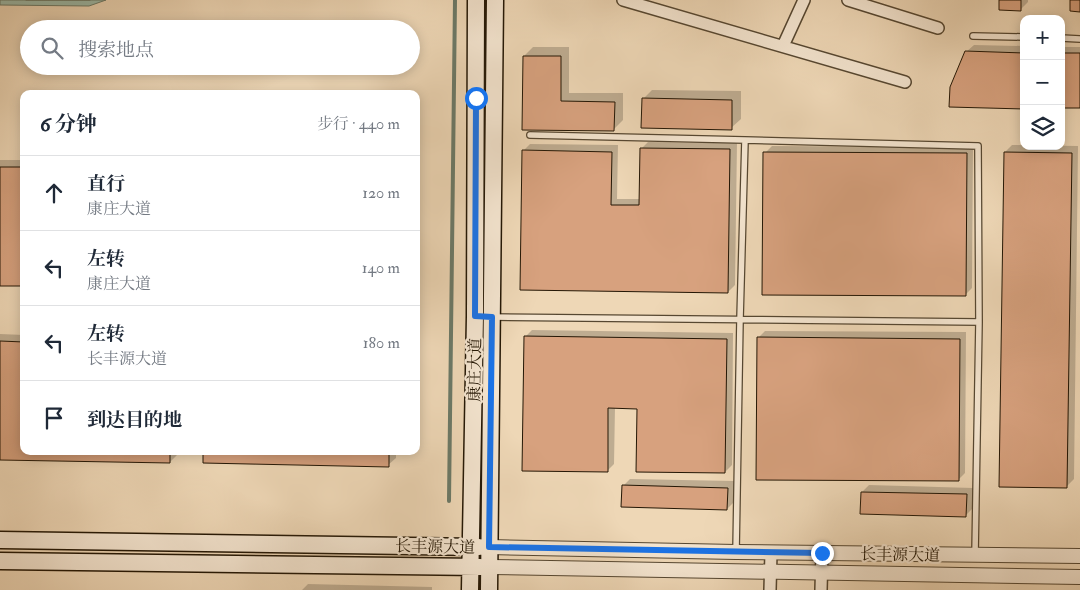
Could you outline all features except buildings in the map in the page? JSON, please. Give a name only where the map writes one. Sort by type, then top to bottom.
[{"type":"main road","name":"康庄大道","points":[[470,590],[475,316],[476,0]]},
{"type":"main road","name":"康庄大道","points":[[489,590],[495,0]]},
{"type":"main road","name":"长丰源大道","points":[[0,540],[489,547]]},
{"type":"main road","name":"长丰源大道","points":[[0,561],[490,567]]},
{"type":"street","points":[[623,0],[905,82]]},
{"type":"street","points":[[783,46],[804,0]]},
{"type":"street","points":[[848,0],[938,28]]},
{"type":"street","name":"长丰源大道","points":[[489,547],[1080,556]]},
{"type":"street","points":[[770,590],[771,552]]},
{"type":"street","points":[[821,590],[822,553]]},
{"type":"street","name":"长丰源大道","points":[[490,567],[1080,577]]},
{"type":"lane","points":[[973,36],[1020,38]]},
{"type":"lane","points":[[1065,38],[1080,39]]},
{"type":"lane","points":[[530,136],[978,146],[979,322],[975,555]]},
{"type":"lane","points":[[736,552],[745,140]]},
{"type":"lane","points":[[475,316],[979,322]]},
{"type":"water","points":[[0,0],[106,0],[89,6],[0,5]]},
{"type":"waterway","points":[[449,501],[455,0]]},
{"type":"route","points":[[476,98],[475,316],[492,317],[489,547],[822,553]]}]
